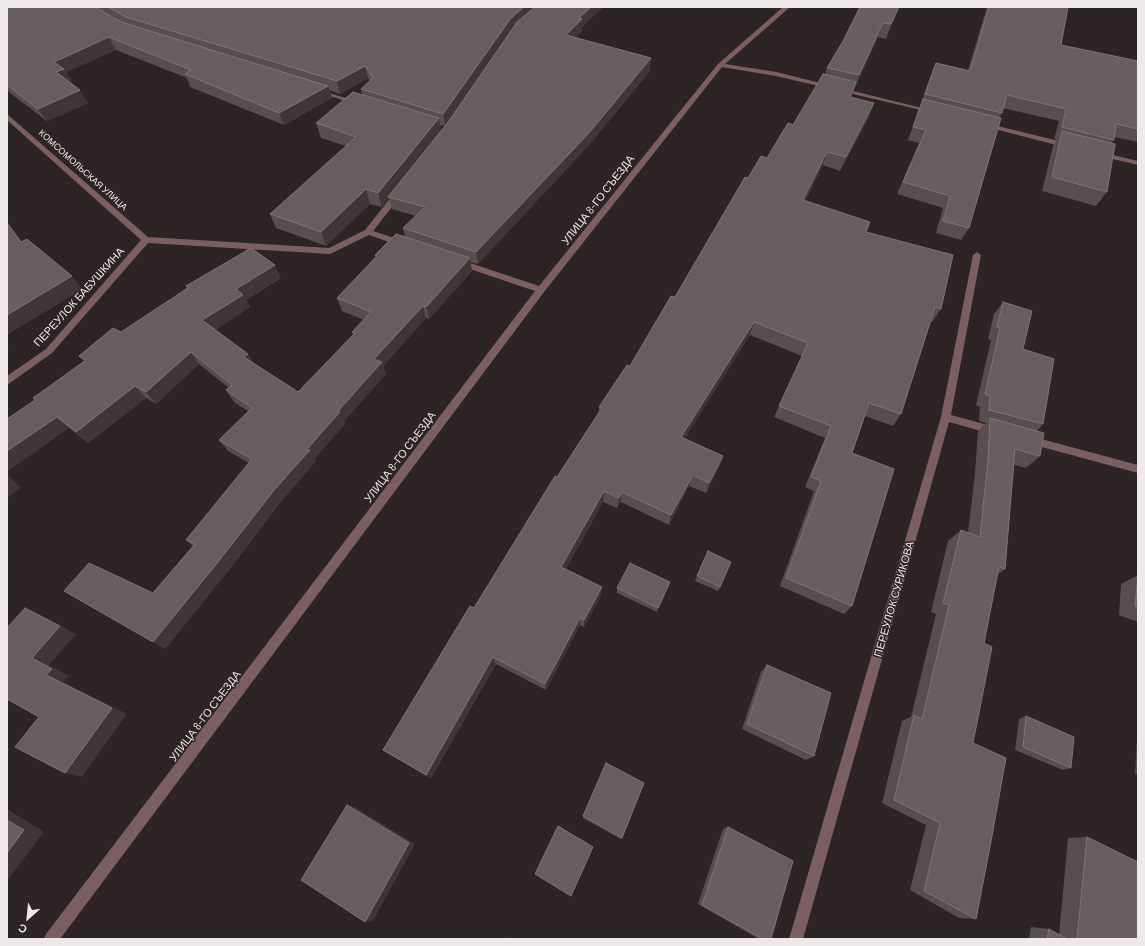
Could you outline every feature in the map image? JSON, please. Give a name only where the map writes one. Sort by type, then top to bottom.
[{"type":"street","name":"УЛИЦА 8-ГО СЪЕЗДА","points":[[51,939],[541,290],[720,66],[787,7]]},
{"type":"street","points":[[720,66],[776,74],[937,113]]},
{"type":"street","points":[[311,89],[364,105]]},
{"type":"street","name":"КОМСОМОЛЬСКАЯ УЛИЦА","points":[[7,116],[146,240]]},
{"type":"street","points":[[976,123],[1076,148]]},
{"type":"street","points":[[1092,152],[1138,163]]},
{"type":"street","points":[[146,240],[330,251],[368,232],[406,185]]},
{"type":"street","points":[[368,232],[413,247]]},
{"type":"street","name":"ПЕРЕУЛОК БАБУШКИНА","points":[[7,381],[49,351],[146,240]]},
{"type":"street","name":"ПЕРЕУЛОК СУРИКОВА","points":[[796,939],[946,418],[977,256]]},
{"type":"street","points":[[451,260],[541,290]]},
{"type":"street","points":[[946,418],[1008,434]]},
{"type":"street","points":[[1023,438],[1138,469]]},
{"type":"building","points":[[7,7],[95,7],[121,22],[328,86],[279,113],[185,74],[191,70],[109,37],[54,62],[64,69],[56,72],[80,90],[38,109],[7,85]]},
{"type":"building","points":[[108,7],[524,7],[511,18],[443,114],[361,89],[373,78],[365,66],[337,81],[126,17]]},
{"type":"building","points":[[535,7],[591,7],[579,18],[582,19],[566,35],[651,58],[589,133],[476,252],[403,228],[425,207],[388,197],[449,121],[517,22]]},
{"type":"building","points":[[860,7],[899,7],[891,24],[883,23],[859,75],[827,68],[843,41]]},
{"type":"building","points":[[989,7],[1068,7],[1061,45],[1138,61],[1138,129],[1116,124],[1114,140],[1062,127],[1066,109],[1007,95],[1002,113],[925,94],[936,63],[970,71]]},
{"type":"building","points":[[823,74],[856,82],[850,97],[874,103],[846,157],[827,152],[803,200],[870,222],[866,232],[953,255],[941,309],[935,307],[901,414],[869,403],[852,453],[894,469],[852,606],[786,578],[821,481],[811,477],[831,426],[779,406],[808,343],[754,322],[681,437],[723,456],[709,483],[693,475],[671,515],[622,492],[619,498],[604,491],[561,567],[602,587],[584,620],[580,618],[545,684],[493,657],[426,775],[383,750],[470,606],[474,608],[555,476],[557,477],[602,408],[599,407],[627,365],[630,366],[671,296],[675,297],[745,177],[748,178],[761,156],[767,158],[788,123],[793,125]]},
{"type":"building","points":[[353,92],[439,118],[378,193],[366,189],[321,232],[270,214],[356,137],[316,123]]},
{"type":"building","points":[[923,99],[1001,118],[969,228],[943,221],[950,196],[903,182],[926,130],[913,127]]},
{"type":"building","points":[[1062,131],[1115,144],[1107,192],[1052,177]]},
{"type":"building","points":[[7,223],[21,242],[27,239],[72,276],[7,315]]},
{"type":"building","points":[[396,234],[470,258],[426,307],[423,306],[374,359],[382,362],[338,411],[340,412],[307,449],[310,450],[275,489],[153,642],[64,591],[89,563],[153,593],[195,544],[186,540],[252,459],[219,440],[252,408],[226,390],[232,385],[191,352],[146,392],[135,386],[76,432],[57,417],[7,451],[7,419],[35,400],[33,398],[86,360],[79,356],[113,328],[121,332],[188,288],[186,286],[251,248],[275,265],[236,289],[243,295],[202,320],[248,354],[244,357],[298,392],[355,333],[352,332],[371,312],[337,298],[377,256],[375,255]]},
{"type":"building","points":[[1003,302],[1032,311],[1023,349],[1054,359],[1043,424],[989,410],[990,396],[985,394],[1000,328],[997,327]]},
{"type":"building","points":[[990,418],[1044,433],[1040,456],[1015,449],[1005,569],[999,567],[984,643],[992,647],[973,743],[1006,758],[976,919],[924,891],[940,823],[894,800],[914,715],[922,719],[949,605],[943,603],[961,530],[980,537],[988,460]]},
{"type":"building","points":[[708,551],[731,562],[720,587],[697,576]]},
{"type":"building","points":[[630,563],[670,582],[658,608],[617,588]]},
{"type":"building","points":[[1138,575],[1138,607],[1135,606]]},
{"type":"building","points":[[25,608],[60,626],[32,658],[52,669],[46,675],[112,708],[65,773],[15,747],[39,717],[7,699],[7,628]]},
{"type":"building","points":[[767,665],[831,693],[814,756],[747,724]]},
{"type":"building","points":[[1026,716],[1074,737],[1071,768],[1023,747]]},
{"type":"building","points":[[606,763],[644,783],[622,838],[583,816]]},
{"type":"building","points":[[347,805],[409,843],[365,922],[301,880]]},
{"type":"building","points":[[7,820],[24,830],[7,853]]},
{"type":"building","points":[[558,826],[593,847],[571,896],[535,874]]},
{"type":"building","points":[[728,827],[793,861],[771,939],[763,939],[702,905]]},
{"type":"building","points":[[1087,837],[1138,862],[1138,939],[1077,939]]},
{"type":"building","points":[[1049,929],[1067,939],[1047,939]]}]
